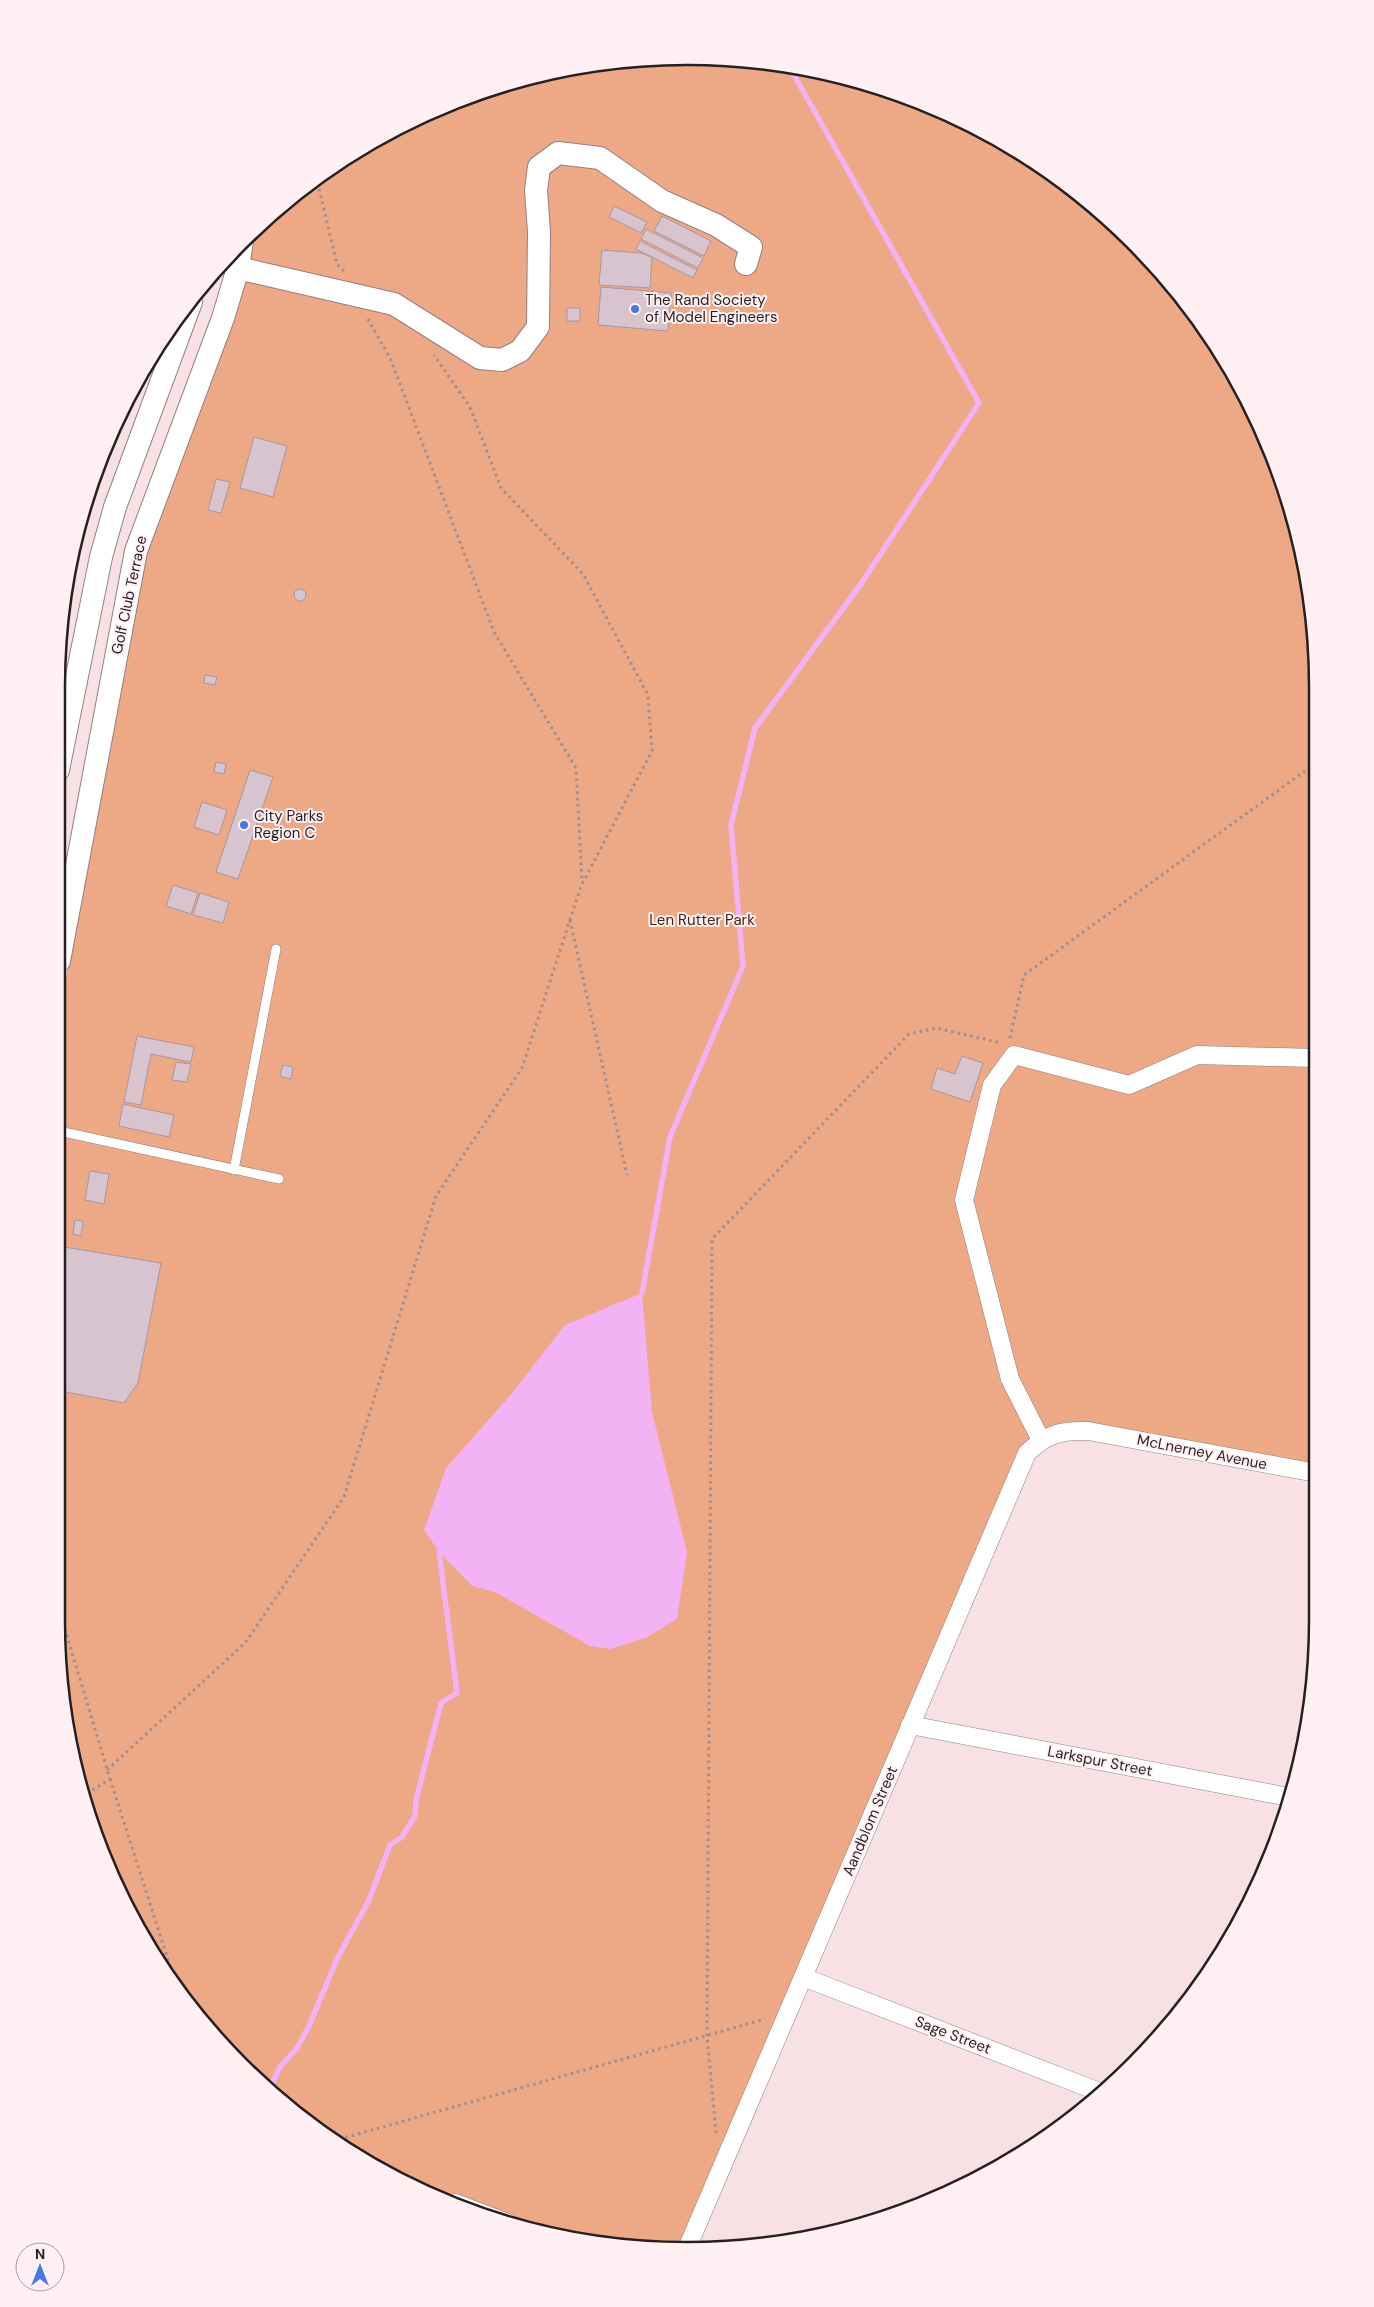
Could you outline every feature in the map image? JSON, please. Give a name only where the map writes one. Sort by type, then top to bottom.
[{"type":"street","points":[[230,265],[394,304],[480,358],[502,360],[520,351],[538,327],[539,232],[536,190],[539,167],[558,153],[600,158],[662,201],[716,225],[751,247],[746,264]]},
{"type":"street","name":"Golf Club Terrace","points":[[65,896],[67,875],[136,550],[223,318],[230,265]]},
{"type":"street","points":[[65,735],[101,557],[116,507],[184,322]]},
{"type":"street","points":[[1041,1440],[1010,1379],[964,1200],[992,1086],[1014,1055],[1128,1086],[1197,1055],[1309,1058]]},
{"type":"street","name":"McLnerney Avenue","points":[[1041,1440],[1057,1433],[1088,1430],[1309,1472]]},
{"type":"street","name":"Aandblom Street","points":[[690,2242],[1027,1453],[1041,1440]]},
{"type":"street","name":"Larkspur Street","points":[[910,1725],[1283,1796]]},
{"type":"street","name":"Sage Street","points":[[803,1977],[1094,2090]]},
{"type":"lane","points":[[234,1170],[276,949]]},
{"type":"lane","points":[[65,1133],[279,1179]]},
{"type":"path","points":[[319,186],[337,264],[346,280]]},
{"type":"path","points":[[337,264],[351,277]]},
{"type":"path","points":[[364,312],[391,360],[494,632],[576,768],[582,882]]},
{"type":"path","points":[[107,1770],[245,1643],[344,1497],[436,1196],[522,1068],[580,886],[652,751],[648,695],[583,574],[500,488],[470,407],[429,347]]},
{"type":"path","points":[[717,2138],[706,2036],[712,1239],[909,1034],[936,1028],[1008,1044],[1024,975],[1309,768]]},
{"type":"path","points":[[570,920],[627,1175]]},
{"type":"path","points":[[65,1630],[110,1780],[170,1966]]},
{"type":"path","points":[[90,1793],[110,1780]]},
{"type":"path","points":[[343,2138],[787,2013]]},
{"type":"green space","name":"Len Rutter Park","points":[[687,65],[728,66],[768,70],[848,86],[925,112],[998,148],[1066,194],[1127,247],[1180,308],[1226,376],[1262,449],[1288,526],[1297,566],[1308,646],[1309,687],[1309,1466],[1040,1433],[683,2242],[606,2237],[566,2230],[526,2221],[476,2205],[412,2178],[376,2159],[341,2137],[277,2088],[219,2030],[170,1966],[148,1931],[112,1858],[86,1781],[77,1741],[66,1661],[65,1620],[65,983],[147,552],[248,269],[252,242],[277,219],[341,170],[376,148],[449,112],[526,86],[606,70],[646,66]]},
{"type":"shaded area","points":[[642,1293],[652,1412],[687,1552],[677,1619],[646,1638],[610,1649],[590,1646],[495,1592],[472,1586],[439,1552],[424,1530],[446,1468],[513,1392],[565,1325]]},
{"type":"building","points":[[614,206],[647,222],[641,233],[609,217]]},
{"type":"building","name":"The Rand Society of Model Engineers","points":[[662,216],[711,241],[704,256],[654,231]]},
{"type":"building","name":"The Rand Society of Model Engineers","points":[[646,229],[703,258],[698,268],[641,239]]},
{"type":"building","name":"The Rand Society of Model Engineers","points":[[640,241],[697,270],[693,278],[636,249]]},
{"type":"building","name":"The Rand Society of Model Engineers","points":[[602,250],[641,253],[652,257],[650,288],[599,285]]},
{"type":"building","name":"The Rand Society of Model Engineers","points":[[601,287],[671,293],[668,331],[598,325]]},
{"type":"building","points":[[567,308],[580,308],[580,321],[567,321]]},
{"type":"building","points":[[254,437],[287,446],[273,497],[240,488]]},
{"type":"building","points":[[216,479],[230,482],[221,513],[208,510]]},
{"type":"building","points":[[298,589],[302,589],[306,595],[302,601],[298,601],[294,597],[294,593]]},
{"type":"building","points":[[205,675],[217,677],[215,685],[204,683]]},
{"type":"building","name":"City Parks Region C","points":[[216,762],[226,764],[224,774],[214,772]]},
{"type":"building","name":"City Parks Region C","points":[[250,770],[273,777],[238,879],[216,872]]},
{"type":"building","name":"City Parks Region C","points":[[202,802],[227,810],[219,835],[194,827]]},
{"type":"building","points":[[173,885],[198,893],[191,914],[166,906]]},
{"type":"building","points":[[200,893],[229,902],[223,923],[193,915]]},
{"type":"building","points":[[137,1036],[194,1047],[191,1062],[151,1054],[141,1105],[124,1102]]},
{"type":"building","points":[[962,1056],[983,1063],[970,1102],[931,1089],[937,1068],[955,1074]]},
{"type":"building","points":[[176,1062],[191,1064],[187,1082],[172,1080]]},
{"type":"building","points":[[283,1065],[293,1067],[291,1079],[280,1076]]},
{"type":"building","points":[[123,1104],[174,1115],[169,1137],[119,1126]]},
{"type":"building","points":[[90,1171],[109,1174],[104,1204],[85,1200]]},
{"type":"building","points":[[75,1220],[83,1221],[81,1236],[73,1234]]},
{"type":"building","points":[[65,1247],[161,1263],[138,1383],[124,1403],[65,1392]]},
{"type":"waterway","points":[[642,1293],[670,1137],[743,966],[731,825],[755,728],[861,584],[979,403],[794,75]]},
{"type":"waterway","points":[[272,2083],[280,2067],[297,2048],[309,2026],[337,1959],[369,1900],[390,1845],[402,1837],[415,1816],[416,1800],[441,1703],[457,1693],[439,1552]]},
{"type":"place","name":"The Rand Society of Model Engineers","points":[[635,309]]},
{"type":"place","name":"City Parks Region C","points":[[244,825]]}]
